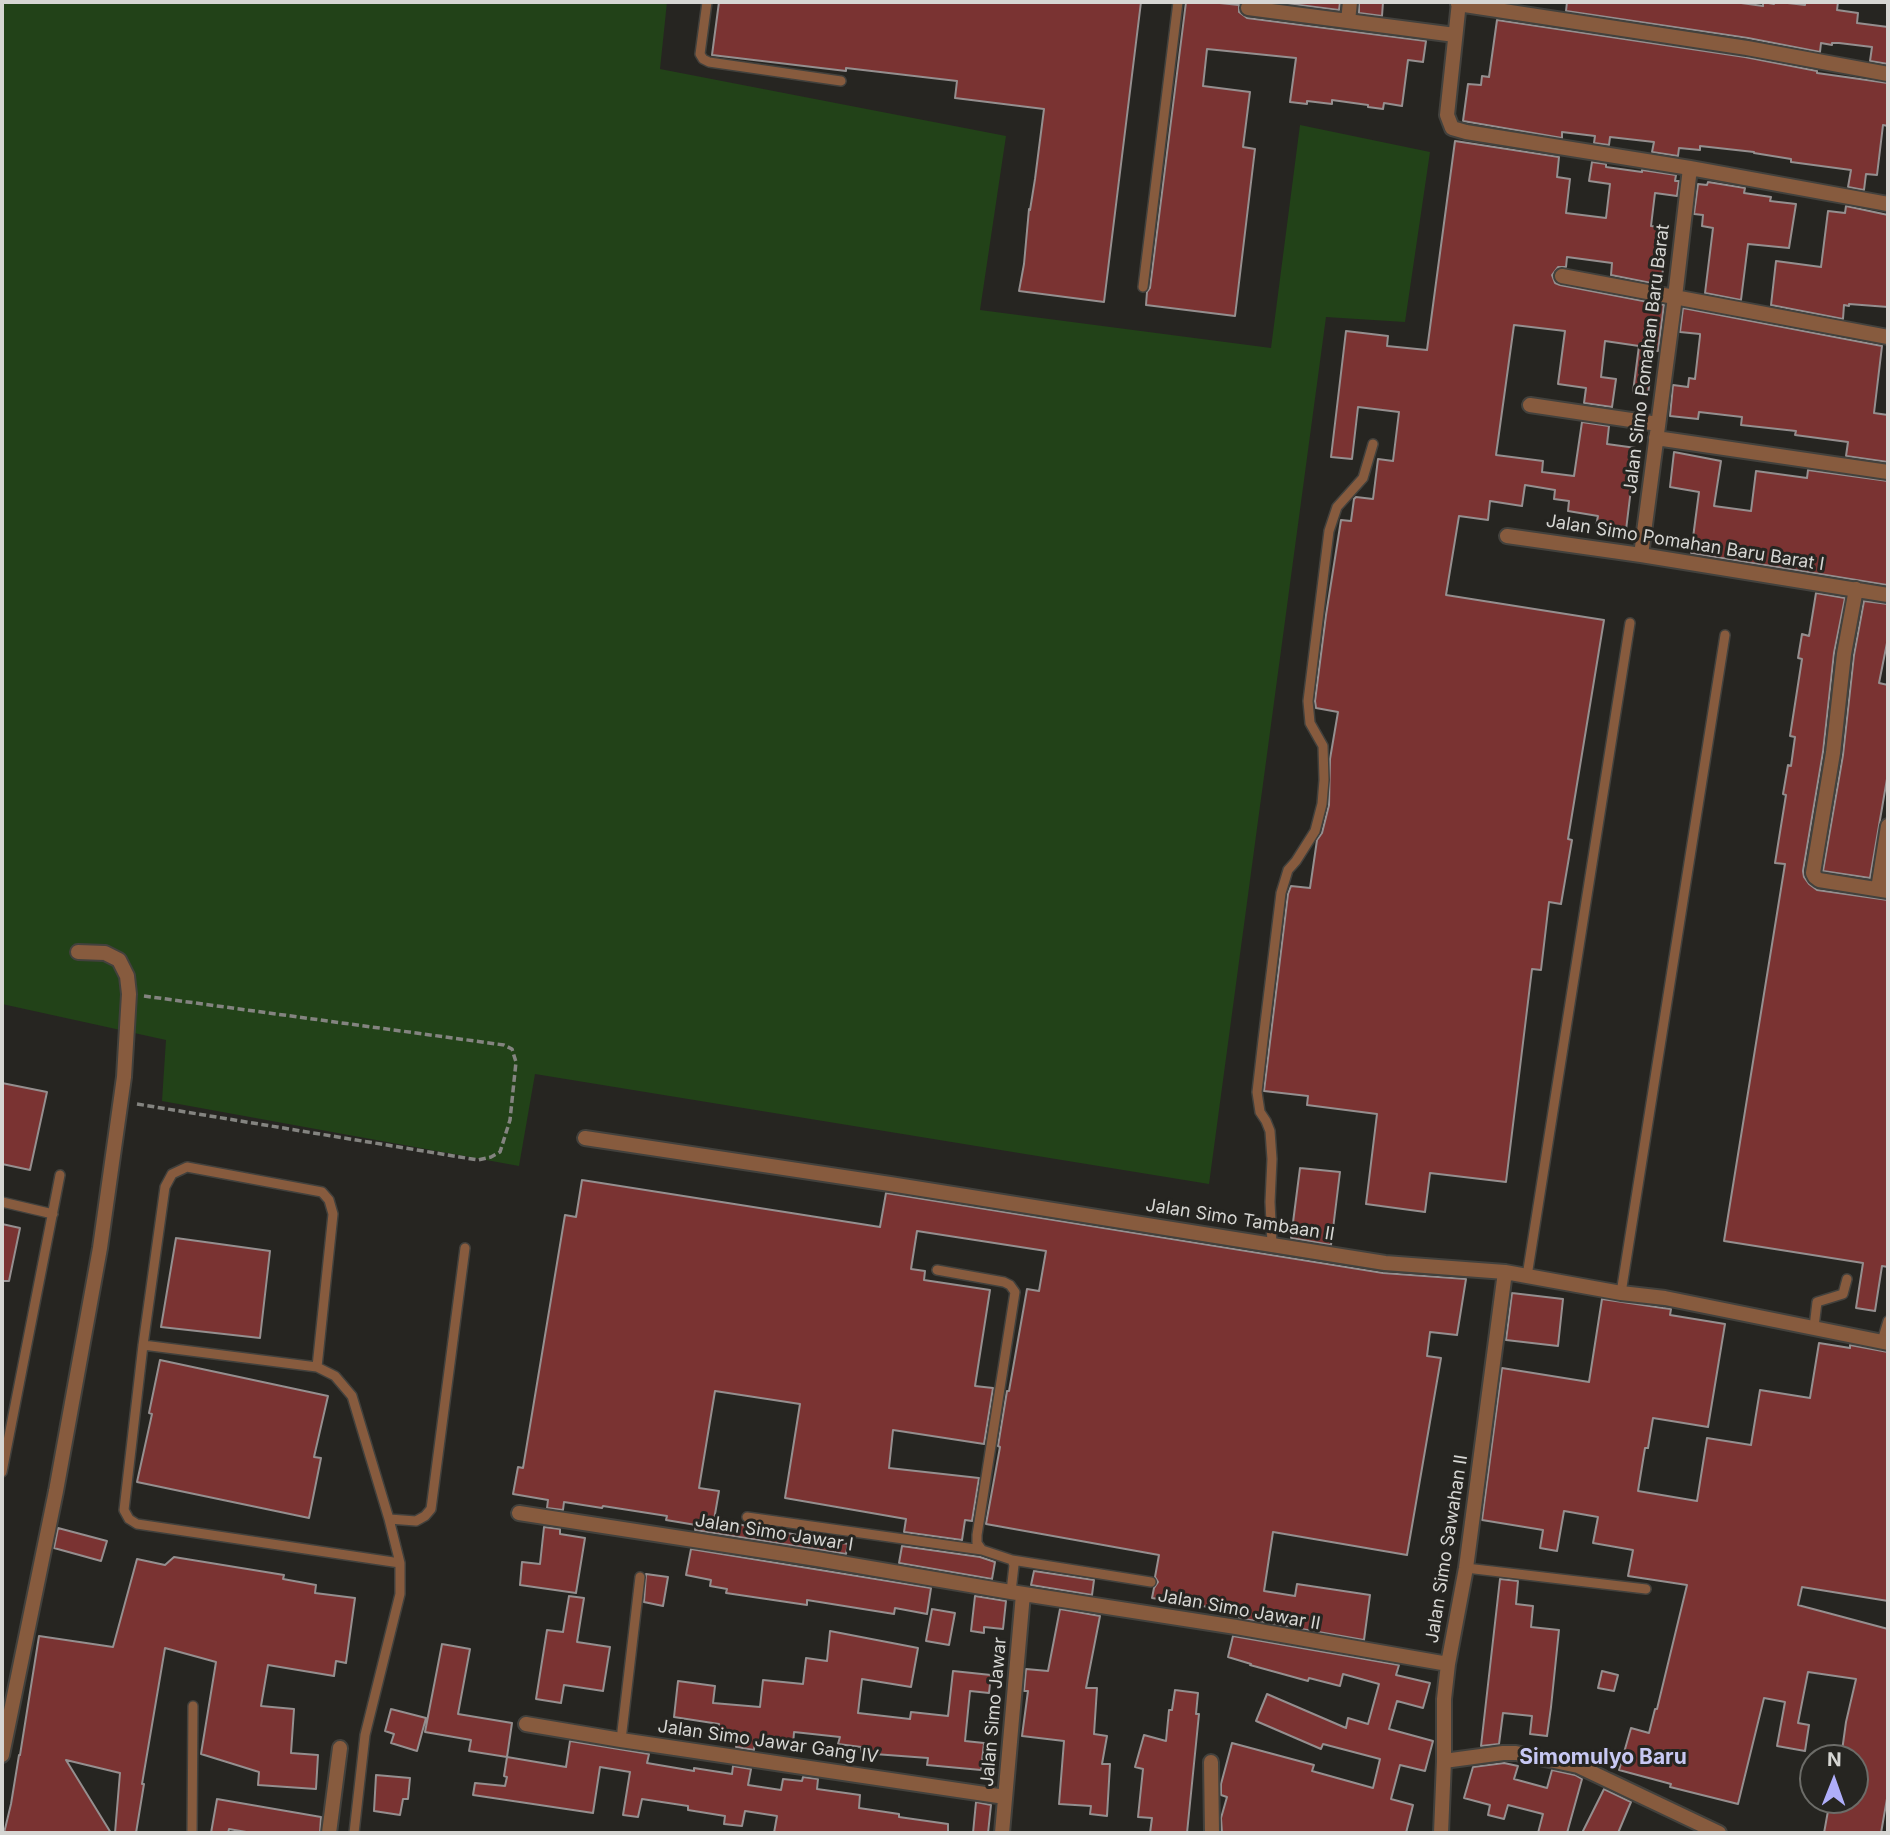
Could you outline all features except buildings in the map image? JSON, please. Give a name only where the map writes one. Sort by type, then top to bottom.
[{"type":"street","points":[[1348,21],[1350,2]]},
{"type":"street","points":[[1888,74],[1747,48],[1458,3],[1447,115],[1452,128],[1479,134],[1888,204]]},
{"type":"street","points":[[1248,8],[1455,35]]},
{"type":"street","name":"Jalan Simo Pomahan Baru Barat","points":[[1642,555],[1690,168]]},
{"type":"street","points":[[1562,276],[1888,337]]},
{"type":"street","points":[[1530,405],[1881,471]]},
{"type":"street","name":"Jalan Simo Pomahan Baru Barat I","points":[[1507,536],[1888,595]]},
{"type":"street","points":[[1856,589],[1814,862],[1815,877],[1819,880],[1883,890],[1888,825]]},
{"type":"street","points":[[2,1755],[56,1491],[100,1248],[120,1101],[129,994],[127,976],[119,960],[105,953],[78,952]]},
{"type":"street","name":"Jalan Simo Tambaan II","points":[[586,1138],[1385,1263],[1505,1272],[1621,1293],[1665,1298],[1885,1342]]},
{"type":"street","name":"Jalan Simo Sawahan II","points":[[1441,1833],[1444,1699],[1466,1568],[1505,1272]]},
{"type":"street","name":"Jalan Simo Jawar I","points":[[519,1513],[1017,1593]]},
{"type":"street","name":"Jalan Simo Jawar II","points":[[1017,1593],[1448,1664]]},
{"type":"street","name":"Jalan Simo Jawar","points":[[1002,1833],[1017,1593]]},
{"type":"street","name":"Jalan Simo Jawar Gang IV","points":[[526,1724],[1005,1797]]},
{"type":"street","points":[[329,1833],[340,1748]]},
{"type":"street","points":[[1444,1761],[1503,1753],[1578,1766],[1719,1833]]},
{"type":"street","points":[[1211,1762],[1212,1833]]},
{"type":"lane","points":[[707,2],[700,54],[703,59],[841,82]]},
{"type":"lane","points":[[1143,287],[1178,2]]},
{"type":"lane","points":[[1272,1244],[1270,1131],[1260,1112],[1257,1092],[1264,1027],[1284,880],[1315,831],[1322,804],[1323,746],[1310,723],[1308,701],[1329,531],[1337,507],[1363,478],[1373,444]]},
{"type":"lane","points":[[1527,1276],[1630,624]]},
{"type":"lane","points":[[1621,1293],[1726,635]]},
{"type":"lane","points":[[317,1367],[333,1214],[329,1200],[322,1192],[187,1167],[172,1174],[165,1187],[143,1345],[124,1510],[129,1519],[137,1524],[400,1563]]},
{"type":"lane","points":[[2,1472],[60,1175]]},
{"type":"lane","points":[[2,1202],[53,1214]]},
{"type":"lane","points":[[389,1519],[416,1521],[431,1509],[465,1248]]},
{"type":"lane","points":[[937,1270],[1004,1282],[1010,1285],[1015,1293],[977,1535],[977,1543],[982,1550]]},
{"type":"lane","points":[[1814,1327],[1817,1302],[1843,1294],[1847,1279]]},
{"type":"lane","points":[[1885,1342],[1888,1321]]},
{"type":"lane","points":[[143,1345],[317,1367],[335,1376],[352,1396],[400,1563],[400,1594],[365,1735],[354,1833]]},
{"type":"lane","points":[[747,1517],[982,1550],[1012,1560],[1151,1582]]},
{"type":"lane","points":[[1012,1560],[1017,1593]]},
{"type":"lane","points":[[1466,1568],[1646,1589]]},
{"type":"lane","points":[[621,1740],[640,1577]]},
{"type":"lane","points":[[192,1833],[193,1706]]},
{"type":"path","points":[[120,1101],[478,1160],[500,1152],[510,1120],[516,1062],[512,1049],[504,1045],[129,994]]},
{"type":"green space","points":[[2,2],[667,2],[660,69],[1006,136],[980,310],[1271,348],[1300,125],[1430,152],[1405,322],[1326,317],[1209,1184],[535,1074],[519,1166],[162,1101],[166,1040],[2,1004]]},
{"type":"district","name":"Simomulyo Baru","points":[[1603,1758]]}]
